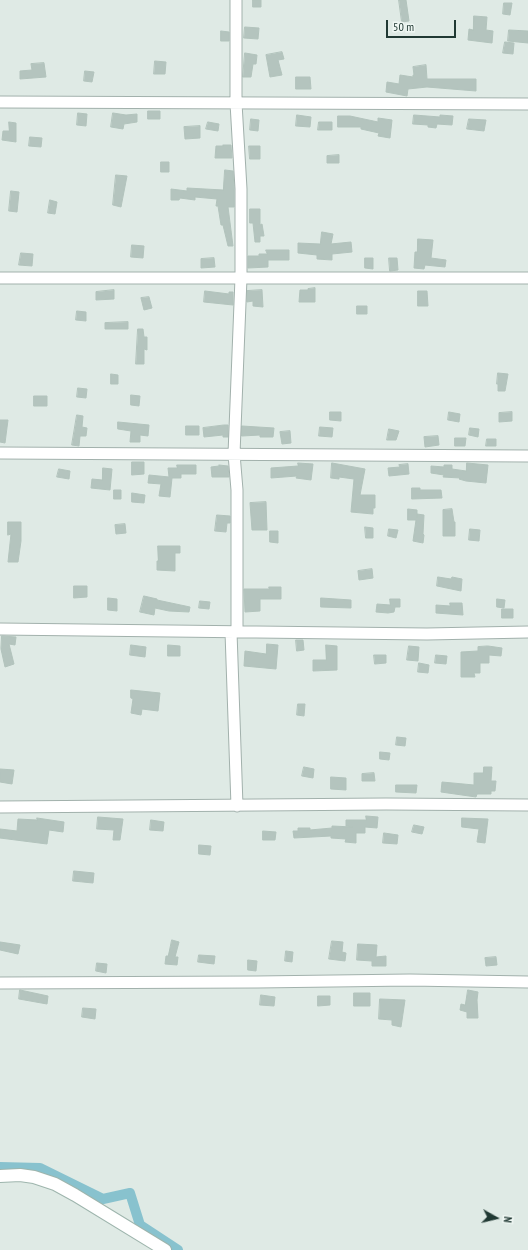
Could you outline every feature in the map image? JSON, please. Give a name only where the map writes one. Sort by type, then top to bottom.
[{"type":"street","points":[[236,0],[236,103],[241,189],[241,278],[234,454],[237,490],[234,632],[237,806]]},
{"type":"street","points":[[0,102],[528,104]]},
{"type":"street","points":[[0,278],[528,278]]},
{"type":"street","points":[[0,453],[528,456]]},
{"type":"street","points":[[0,629],[427,634],[528,632]]},
{"type":"street","points":[[0,807],[386,804],[528,805]]},
{"type":"street","points":[[0,983],[410,980],[528,982]]},
{"type":"street","points":[[0,1176],[20,1175],[34,1177],[55,1184],[165,1250]]},
{"type":"building","points":[[253,0],[261,0],[261,7],[253,7]]},
{"type":"building","points":[[399,0],[406,0],[409,21],[402,22]]},
{"type":"building","points":[[504,3],[512,3],[510,15],[503,14]]},
{"type":"building","points":[[474,16],[487,17],[486,30],[493,31],[492,43],[468,40],[469,29],[473,30]]},
{"type":"building","points":[[245,27],[259,28],[258,39],[244,38]]},
{"type":"building","points":[[509,30],[528,31],[528,43],[508,41]]},
{"type":"building","points":[[221,31],[229,32],[229,41],[221,41]]},
{"type":"building","points":[[505,42],[514,43],[513,54],[503,53]]},
{"type":"building","points":[[282,52],[284,59],[278,60],[282,75],[270,77],[266,55]]},
{"type":"building","points":[[245,53],[257,55],[256,64],[253,64],[251,77],[243,77]]},
{"type":"building","points":[[155,61],[166,62],[165,74],[154,74]]},
{"type":"building","points":[[44,63],[46,77],[20,79],[20,71],[32,70],[31,64]]},
{"type":"building","points":[[426,65],[427,79],[476,79],[476,91],[427,87],[408,89],[407,96],[386,92],[387,82],[399,84],[400,75],[413,77],[413,67]]},
{"type":"building","points":[[85,71],[94,72],[92,82],[84,81]]},
{"type":"building","points":[[296,77],[310,77],[311,89],[296,89]]},
{"type":"building","points":[[148,111],[160,111],[160,119],[148,119]]},
{"type":"building","points":[[78,113],[87,114],[86,126],[77,125]]},
{"type":"building","points":[[113,113],[126,115],[137,114],[137,122],[124,124],[123,129],[111,127]]},
{"type":"building","points":[[297,115],[311,117],[310,127],[296,126]]},
{"type":"building","points":[[414,115],[440,117],[440,115],[453,116],[452,125],[437,124],[436,128],[428,127],[428,125],[413,124]]},
{"type":"building","points":[[338,116],[350,116],[378,122],[378,118],[392,120],[390,138],[378,136],[379,133],[361,129],[361,127],[338,127]]},
{"type":"building","points":[[251,119],[259,120],[258,131],[250,130]]},
{"type":"building","points":[[469,119],[486,120],[484,131],[467,129]]},
{"type":"building","points":[[9,122],[16,123],[16,142],[2,140],[3,131],[9,131]]},
{"type":"building","points":[[208,122],[219,124],[218,131],[206,129]]},
{"type":"building","points":[[319,122],[332,122],[332,130],[318,130]]},
{"type":"building","points":[[200,126],[200,138],[185,139],[184,127]]},
{"type":"building","points":[[30,137],[42,138],[41,147],[29,146]]},
{"type":"building","points":[[231,145],[232,158],[215,158],[216,146]]},
{"type":"building","points":[[249,146],[260,146],[260,159],[250,159]]},
{"type":"building","points":[[339,155],[339,163],[327,163],[327,156]]},
{"type":"building","points":[[161,162],[169,162],[169,172],[161,172]]},
{"type":"building","points":[[225,170],[233,171],[234,207],[228,207],[233,246],[228,246],[223,225],[221,225],[218,206],[216,206],[217,199],[195,197],[195,200],[180,198],[179,200],[171,200],[171,189],[187,191],[187,188],[223,190]]},
{"type":"building","points":[[116,175],[127,176],[121,207],[113,205]]},
{"type":"building","points":[[11,191],[19,192],[17,212],[9,211]]},
{"type":"building","points":[[50,200],[57,202],[55,214],[48,213]]},
{"type":"building","points":[[250,209],[260,209],[260,225],[262,224],[264,236],[260,236],[260,242],[255,242],[253,223],[250,223]]},
{"type":"building","points":[[322,232],[333,234],[331,244],[351,242],[352,252],[332,254],[332,260],[317,259],[317,255],[298,253],[298,243],[320,244]]},
{"type":"building","points":[[418,239],[433,240],[431,258],[446,260],[445,267],[425,265],[424,269],[414,268]]},
{"type":"building","points":[[132,245],[144,246],[143,258],[131,257]]},
{"type":"building","points":[[266,250],[289,250],[289,260],[268,260],[268,267],[248,268],[248,256],[267,254]]},
{"type":"building","points":[[21,253],[33,254],[32,266],[19,265]]},
{"type":"building","points":[[214,258],[215,267],[201,268],[201,259]]},
{"type":"building","points":[[365,258],[373,258],[373,269],[365,268]]},
{"type":"building","points":[[389,258],[397,258],[398,270],[390,271]]},
{"type":"building","points":[[315,288],[315,302],[299,302],[300,290]]},
{"type":"building","points":[[114,290],[114,299],[96,300],[96,292]]},
{"type":"building","points":[[262,290],[263,307],[253,306],[253,301],[247,302],[247,291]]},
{"type":"building","points":[[205,291],[229,294],[229,292],[233,292],[233,305],[204,302]]},
{"type":"building","points":[[418,291],[427,291],[428,306],[418,306]]},
{"type":"building","points":[[149,297],[152,308],[144,310],[141,298]]},
{"type":"building","points":[[357,306],[367,306],[367,314],[357,314]]},
{"type":"building","points":[[77,311],[86,312],[86,321],[76,320]]},
{"type":"building","points":[[128,322],[128,329],[105,329],[105,323]]},
{"type":"building","points":[[138,329],[143,329],[144,337],[147,337],[147,350],[144,349],[144,364],[136,364]]},
{"type":"building","points":[[498,373],[508,374],[505,391],[498,391]]},
{"type":"building","points":[[111,374],[118,375],[118,384],[111,384]]},
{"type":"building","points":[[78,388],[87,389],[86,398],[77,397]]},
{"type":"building","points":[[131,395],[140,396],[139,406],[131,405]]},
{"type":"building","points":[[34,396],[47,396],[47,406],[34,406]]},
{"type":"building","points":[[330,412],[341,412],[341,421],[330,420]]},
{"type":"building","points":[[449,412],[460,414],[459,422],[448,420]]},
{"type":"building","points":[[512,412],[512,421],[499,422],[499,413]]},
{"type":"building","points":[[77,415],[83,416],[82,427],[87,428],[86,436],[80,436],[79,446],[72,445]]},
{"type":"building","points":[[0,420],[8,420],[5,443],[0,442]]},
{"type":"building","points":[[118,422],[149,425],[148,436],[140,435],[140,442],[130,442],[131,431],[118,429]]},
{"type":"building","points":[[228,425],[228,437],[223,437],[223,435],[204,437],[203,428]]},
{"type":"building","points":[[186,426],[199,426],[199,435],[186,435]]},
{"type":"building","points":[[242,426],[274,428],[273,437],[260,437],[260,435],[242,436]]},
{"type":"building","points":[[320,427],[333,428],[332,437],[319,436]]},
{"type":"building","points":[[470,428],[479,429],[478,437],[469,435]]},
{"type":"building","points":[[389,429],[399,431],[396,440],[387,440]]},
{"type":"building","points":[[290,431],[291,443],[282,444],[280,432]]},
{"type":"building","points":[[438,436],[439,445],[425,447],[424,437]]},
{"type":"building","points":[[455,438],[466,438],[465,446],[455,446]]},
{"type":"building","points":[[487,439],[496,439],[496,446],[486,446]]},
{"type":"building","points":[[132,462],[144,462],[144,474],[132,475]]},
{"type":"building","points":[[298,463],[313,464],[311,480],[296,478],[297,476],[271,478],[271,468],[298,466]]},
{"type":"building","points":[[332,463],[365,469],[360,495],[375,495],[375,508],[373,508],[373,514],[351,512],[354,479],[339,477],[339,479],[331,478]]},
{"type":"building","points":[[467,463],[488,465],[486,483],[466,481],[459,479],[460,478],[443,477],[444,475],[431,473],[431,466],[444,467],[444,465],[452,465],[452,469],[466,471]]},
{"type":"building","points":[[408,464],[409,474],[389,476],[388,468],[400,467],[399,465]]},
{"type":"building","points":[[177,465],[196,465],[196,474],[181,474],[181,478],[172,478],[170,497],[159,496],[161,484],[148,483],[149,475],[169,477],[168,468],[177,468]]},
{"type":"building","points":[[219,465],[228,466],[229,477],[212,477],[211,467]]},
{"type":"building","points":[[103,468],[112,469],[110,490],[91,488],[92,479],[102,480]]},
{"type":"building","points":[[59,469],[70,471],[69,479],[57,477]]},
{"type":"building","points":[[412,488],[420,488],[420,490],[441,490],[442,498],[412,499]]},
{"type":"building","points":[[114,490],[121,490],[121,499],[114,499]]},
{"type":"building","points":[[132,493],[145,495],[144,503],[132,502]]},
{"type":"building","points":[[266,502],[267,530],[252,530],[250,503]]},
{"type":"building","points":[[408,509],[417,510],[417,514],[424,515],[423,543],[413,541],[416,520],[408,520]]},
{"type":"building","points":[[452,509],[455,522],[455,536],[443,536],[443,510]]},
{"type":"building","points":[[217,515],[230,516],[230,523],[227,523],[226,532],[215,531]]},
{"type":"building","points":[[8,522],[21,522],[21,541],[18,562],[8,562],[11,534],[8,535]]},
{"type":"building","points":[[125,524],[126,533],[116,534],[115,525]]},
{"type":"building","points":[[365,527],[373,528],[373,538],[366,538]]},
{"type":"building","points":[[389,529],[398,530],[396,538],[388,536]]},
{"type":"building","points":[[470,529],[480,530],[479,541],[469,540]]},
{"type":"building","points":[[270,531],[278,531],[278,543],[270,542]]},
{"type":"building","points":[[158,546],[180,546],[180,553],[175,553],[175,571],[157,570]]},
{"type":"building","points":[[372,569],[373,578],[359,580],[358,571]]},
{"type":"building","points":[[438,577],[462,579],[461,591],[437,586]]},
{"type":"building","points":[[74,586],[87,586],[87,597],[74,598]]},
{"type":"building","points":[[269,587],[281,587],[281,599],[260,599],[260,611],[245,612],[244,589],[269,589]]},
{"type":"building","points":[[144,596],[190,607],[189,612],[169,611],[155,608],[154,615],[140,612]]},
{"type":"building","points":[[108,598],[117,599],[117,611],[108,610]]},
{"type":"building","points":[[321,598],[351,600],[351,608],[321,607]]},
{"type":"building","points":[[390,599],[400,599],[400,607],[395,607],[394,612],[376,612],[377,604],[390,605]]},
{"type":"building","points":[[497,599],[505,600],[504,608],[497,607]]},
{"type":"building","points":[[200,601],[210,602],[209,609],[199,608]]},
{"type":"building","points":[[450,603],[462,603],[463,615],[436,613],[436,605],[450,606]]},
{"type":"building","points":[[502,609],[513,609],[513,618],[502,618]]},
{"type":"building","points":[[2,636],[16,637],[15,645],[9,644],[14,664],[5,667],[1,649]]},
{"type":"building","points":[[296,640],[303,640],[304,650],[297,651]]},
{"type":"building","points":[[267,644],[278,645],[276,669],[244,666],[245,651],[266,654]]},
{"type":"building","points":[[131,645],[146,647],[145,657],[130,655]]},
{"type":"building","points":[[168,645],[180,646],[180,656],[168,656]]},
{"type":"building","points":[[326,645],[337,646],[337,670],[313,671],[313,660],[326,660]]},
{"type":"building","points":[[409,646],[419,647],[418,661],[407,660]]},
{"type":"building","points":[[488,646],[502,648],[501,656],[489,655],[489,663],[480,663],[480,673],[474,673],[475,677],[461,677],[461,652],[478,651],[478,647]]},
{"type":"building","points":[[374,655],[386,655],[386,663],[375,664]]},
{"type":"building","points":[[436,655],[447,656],[446,664],[435,663]]},
{"type":"building","points":[[419,663],[429,665],[428,673],[418,672]]},
{"type":"building","points":[[131,690],[160,693],[158,711],[142,709],[141,715],[131,713],[133,699],[131,698]]},
{"type":"building","points":[[298,704],[305,704],[304,716],[297,715]]},
{"type":"building","points":[[397,737],[406,738],[405,746],[396,745]]},
{"type":"building","points":[[380,752],[390,753],[389,760],[380,759]]},
{"type":"building","points":[[304,767],[314,769],[313,778],[302,776]]},
{"type":"building","points":[[484,767],[492,767],[491,781],[496,781],[495,791],[491,791],[491,794],[477,794],[476,797],[441,792],[442,782],[474,785],[474,773],[483,773]]},
{"type":"building","points":[[0,769],[14,770],[12,784],[0,782]]},
{"type":"building","points":[[374,773],[375,781],[362,781],[362,774]]},
{"type":"building","points":[[331,777],[346,778],[346,790],[331,789]]},
{"type":"building","points":[[396,785],[417,785],[416,793],[396,792]]},
{"type":"building","points":[[366,816],[378,817],[377,828],[365,827],[365,833],[356,833],[356,843],[345,842],[346,839],[331,838],[331,836],[294,838],[293,831],[298,831],[298,828],[310,828],[310,830],[332,828],[332,826],[353,827],[346,826],[346,820],[366,820]]},
{"type":"building","points":[[98,817],[123,819],[120,840],[113,840],[114,830],[97,829]]},
{"type":"building","points":[[37,818],[64,822],[63,832],[49,830],[47,844],[0,838],[0,829],[17,831],[18,819],[37,820]]},
{"type":"building","points":[[462,818],[488,819],[485,843],[477,842],[479,829],[462,827]]},
{"type":"building","points":[[151,820],[164,822],[163,831],[150,830]]},
{"type":"building","points":[[414,825],[424,827],[422,834],[412,832]]},
{"type":"building","points":[[263,831],[276,832],[275,840],[263,840]]},
{"type":"building","points":[[384,833],[398,835],[397,844],[383,843]]},
{"type":"building","points":[[199,845],[211,846],[210,855],[199,854]]},
{"type":"building","points":[[74,871],[94,873],[93,883],[73,881]]},
{"type":"building","points":[[172,940],[179,942],[175,957],[178,957],[177,965],[165,964],[166,956],[168,956]]},
{"type":"building","points":[[332,941],[343,942],[342,952],[346,953],[345,961],[329,959]]},
{"type":"building","points":[[0,942],[20,945],[18,954],[0,950]]},
{"type":"building","points":[[358,944],[377,945],[376,957],[386,956],[386,966],[372,966],[372,961],[357,960]]},
{"type":"building","points":[[286,951],[293,952],[292,962],[285,961]]},
{"type":"building","points":[[199,955],[215,956],[214,964],[198,962]]},
{"type":"building","points":[[496,957],[497,965],[486,966],[485,958]]},
{"type":"building","points":[[248,960],[257,961],[256,971],[248,970]]},
{"type":"building","points":[[97,963],[107,964],[106,973],[96,971]]},
{"type":"building","points":[[20,990],[48,996],[47,1004],[19,999]]},
{"type":"building","points":[[468,990],[478,992],[478,1018],[467,1018],[467,1012],[460,1010],[461,1004],[465,1005]]},
{"type":"building","points":[[354,993],[370,993],[370,1006],[354,1006]]},
{"type":"building","points":[[261,995],[275,997],[274,1006],[260,1005]]},
{"type":"building","points":[[318,996],[330,996],[330,1005],[318,1006]]},
{"type":"building","points":[[380,999],[405,1000],[401,1027],[392,1025],[392,1020],[379,1019]]},
{"type":"building","points":[[83,1008],[96,1009],[95,1019],[82,1017]]},
{"type":"waterway","points":[[0,1167],[40,1168],[103,1199],[130,1193],[140,1225],[178,1250]]}]
